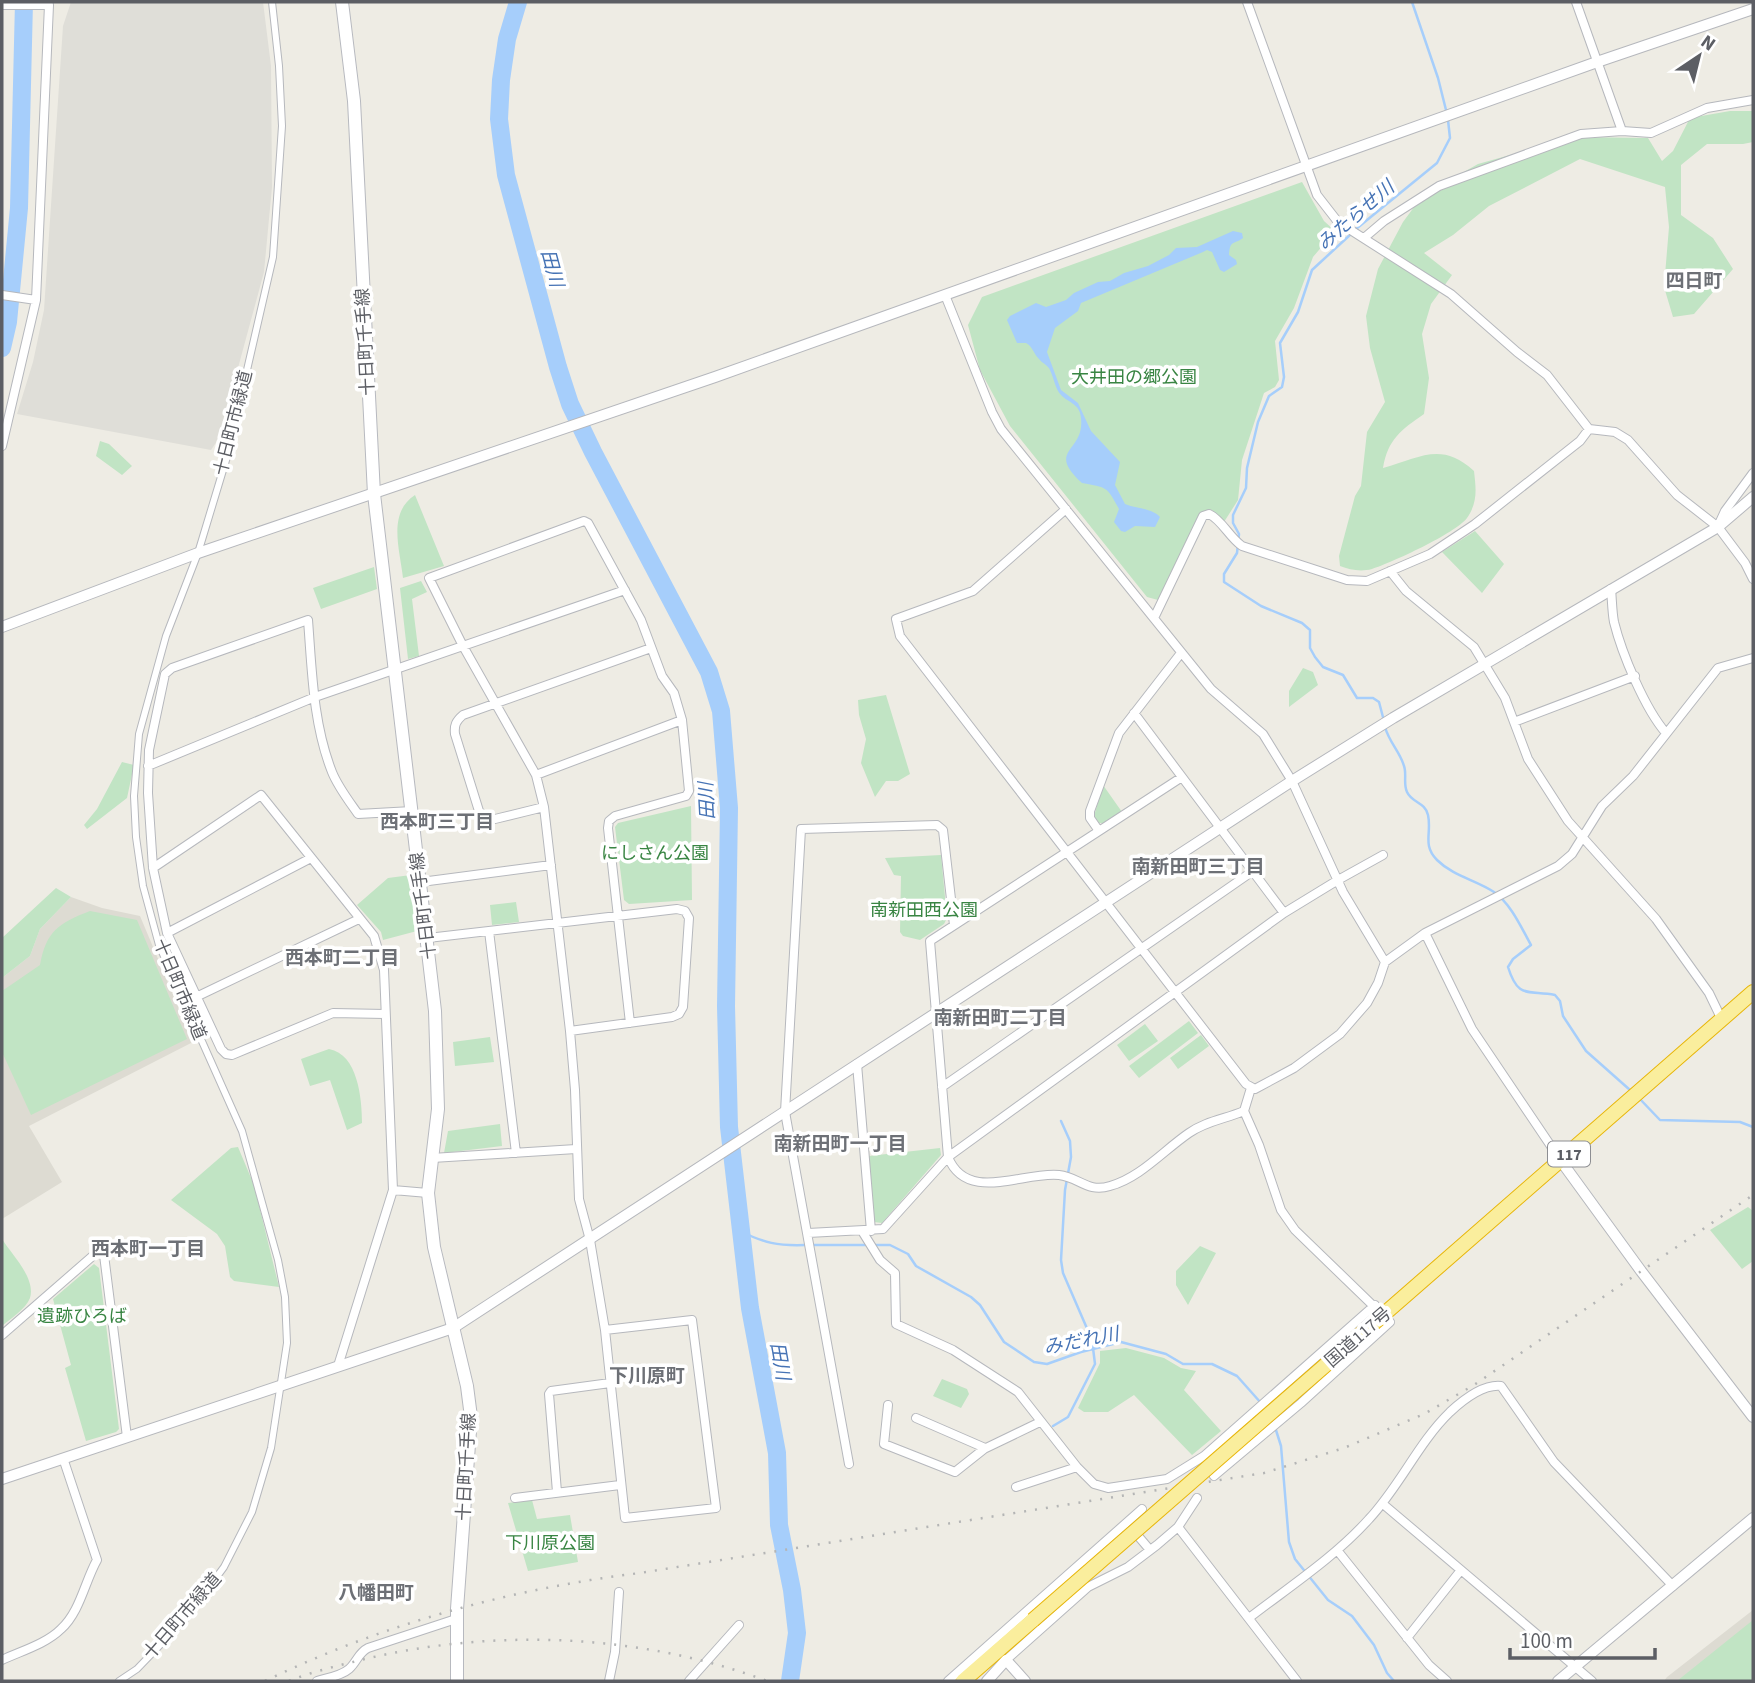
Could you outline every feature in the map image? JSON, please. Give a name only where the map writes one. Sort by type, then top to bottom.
[{"type":"highway","name":"国道117号","points":[[962,1681],[1379,1310],[1561,1161],[1753,994]]},
{"type":"main road","name":"十日町千手線","points":[[342,2],[354,101],[374,494],[428,938],[437,1060],[438,1109],[428,1193],[434,1247],[467,1386],[471,1417],[456,1619],[457,1681]]},
{"type":"street","name":"十日町市緑道","points":[[119,1681],[136,1669],[187,1617],[224,1567],[252,1512],[271,1448],[287,1343],[285,1297],[269,1220],[242,1131],[159,945],[143,886],[134,796],[139,734],[166,636],[198,554],[227,457],[273,257],[282,126],[272,2]]},
{"type":"street","points":[[1247,2],[1305,167],[1317,195],[1338,222],[1451,294],[1547,375],[1589,429],[1615,432],[1628,440],[1677,495],[1718,527],[1745,563],[1753,579]]},
{"type":"street","points":[[1576,2],[1622,131]]},
{"type":"street","points":[[2,5],[49,5],[33,299],[2,446]]},
{"type":"street","points":[[2,627],[198,554],[608,414],[1753,9]]},
{"type":"street","points":[[1364,238],[1384,221],[1439,186],[1581,134],[1622,131],[1651,133],[1707,108],[1753,100]]},
{"type":"street","points":[[2,295],[33,299]]},
{"type":"street","points":[[945,295],[1001,429],[1211,689],[1257,727],[1292,781],[1338,880],[1385,962]]},
{"type":"street","points":[[1154,618],[1203,516],[1209,514],[1215,517],[1232,540],[1242,546],[1347,580],[1367,581],[1430,554],[1475,524],[1580,441],[1589,429]]},
{"type":"street","points":[[1718,527],[1725,511],[1753,474]]},
{"type":"street","points":[[2,1479],[453,1328],[1220,827],[1485,663],[1718,527],[1753,497]]},
{"type":"street","points":[[1066,509],[973,591],[896,619],[900,636],[1251,1088]]},
{"type":"street","points":[[605,1330],[692,1320],[716,1508],[625,1518],[605,1330],[590,1240],[579,1199],[570,1031],[544,807],[536,775],[463,646],[429,578],[584,521],[588,523],[641,620],[662,676],[674,692],[682,720],[689,791],[686,796],[615,816],[609,821],[630,1023]]},
{"type":"street","points":[[1390,571],[1406,591],[1474,647],[1504,698],[1528,759],[1568,821],[1656,919],[1709,993],[1722,1020]]},
{"type":"street","points":[[1611,589],[1614,622],[1652,717],[1666,733]]},
{"type":"street","points":[[148,766],[315,697],[625,590]]},
{"type":"street","points":[[385,1014],[333,1013],[232,1055],[221,1049],[167,933],[153,868],[148,766],[165,674],[172,668],[308,620],[322,743],[333,775],[358,814],[412,811]]},
{"type":"street","points":[[544,807],[495,819],[486,818],[480,811],[454,726],[457,720],[463,715],[651,648]]},
{"type":"street","points":[[1099,831],[1090,818],[1090,811],[1114,742],[1181,653]]},
{"type":"street","points":[[1251,1088],[1259,1088],[1294,1068],[1340,1034],[1367,1003],[1385,962],[1425,933],[1558,866],[1572,854],[1583,839],[1602,806],[1633,776],[1718,668],[1753,658]]},
{"type":"street","points":[[1514,722],[1635,676]]},
{"type":"street","points":[[1134,713],[1284,913]]},
{"type":"street","points":[[536,775],[682,720]]},
{"type":"street","points":[[1182,777],[930,941],[948,1157],[951,1166],[961,1175],[983,1183],[1058,1175],[1084,1186],[1101,1188],[1132,1176],[1207,1122],[1244,1111]]},
{"type":"street","points":[[153,868],[261,795],[374,936],[384,970],[393,1190],[338,1366]]},
{"type":"street","points":[[849,1464],[785,1112],[801,829],[937,825],[943,830],[954,925]]},
{"type":"street","points":[[808,1233],[867,1233],[883,1228],[948,1157],[1284,913],[1383,855]]},
{"type":"street","points":[[167,933],[311,858]]},
{"type":"street","points":[[421,882],[551,865]]},
{"type":"street","points":[[942,1087],[1253,871]]},
{"type":"street","points":[[428,938],[618,915],[677,909],[685,911],[689,918],[683,1007],[680,1014],[570,1031]]},
{"type":"street","points":[[196,997],[359,919]]},
{"type":"street","points":[[489,931],[516,1153]]},
{"type":"street","points":[[1425,933],[1472,1029],[1561,1161],[1753,1417]]},
{"type":"street","points":[[857,1064],[867,1233],[874,1251],[895,1273],[896,1324],[953,1350],[1018,1392],[1077,1467],[1094,1484],[1108,1488],[1167,1479],[1204,1455],[1379,1310]]},
{"type":"street","points":[[1214,1476],[1390,1322],[1295,1230],[1281,1210],[1259,1145],[1244,1111],[1251,1088]]},
{"type":"street","points":[[432,1158],[576,1149]]},
{"type":"street","points":[[393,1190],[428,1193]]},
{"type":"street","points":[[2,1335],[103,1247],[127,1437]]},
{"type":"street","points":[[557,1492],[549,1394],[551,1391],[610,1383]]},
{"type":"street","points":[[1248,1618],[1336,1550],[1367,1522],[1440,1422],[1461,1402],[1492,1385],[1501,1386],[1554,1462],[1673,1586]]},
{"type":"street","points":[[888,1405],[884,1444],[955,1472],[985,1448],[1040,1422]]},
{"type":"street","points":[[916,1418],[985,1448]]},
{"type":"street","points":[[1238,1425],[1254,1442]]},
{"type":"street","points":[[2,1660],[37,1644],[61,1629],[71,1616],[97,1560],[63,1458]]},
{"type":"street","points":[[1016,1487],[1077,1467]]},
{"type":"street","points":[[515,1498],[620,1485]]},
{"type":"street","points":[[987,1681],[1006,1660],[1088,1587],[1128,1567],[1178,1527],[1197,1498]]},
{"type":"street","points":[[1382,1504],[1592,1681]]},
{"type":"street","points":[[948,1681],[1142,1509]]},
{"type":"street","points":[[1558,1681],[1753,1518]]},
{"type":"street","points":[[1127,1522],[1150,1550]]},
{"type":"street","points":[[1178,1527],[1297,1681]]},
{"type":"street","points":[[1336,1550],[1429,1665],[1447,1681]]},
{"type":"street","points":[[1407,1638],[1461,1570]]},
{"type":"street","points":[[609,1681],[615,1652],[619,1592]]},
{"type":"street","points":[[317,1681],[343,1673],[352,1667],[360,1652],[368,1648],[456,1619]]},
{"type":"street","points":[[689,1681],[739,1625]]},
{"type":"street","points":[[1006,1660],[1025,1681]]},
{"type":"shaded area","points":[[71,2],[263,2],[271,66],[272,187],[264,272],[219,438],[211,450],[17,414],[33,362],[44,310],[63,26]]},
{"type":"shaded area","points":[[71,897],[102,908],[140,916],[193,1042],[29,1126],[62,1182],[2,1219],[2,978],[30,956],[40,929]]},
{"type":"shaded area","points":[[1753,1610],[1753,1681],[1664,1681],[1667,1677]]},
{"type":"green space","points":[[1730,111],[1753,111],[1753,142],[1707,144],[1681,165],[1681,215],[1713,238],[1733,269],[1694,314],[1673,317],[1664,287],[1669,227],[1665,187],[1580,159],[1489,206],[1453,235],[1424,253],[1452,275],[1431,304],[1422,334],[1429,378],[1424,414],[1392,442],[1383,468],[1430,454],[1451,456],[1474,471],[1475,501],[1471,512],[1461,524],[1408,554],[1368,570],[1340,566],[1339,556],[1355,496],[1361,486],[1367,432],[1385,402],[1370,348],[1366,316],[1378,269],[1403,222],[1423,195],[1478,164],[1574,137],[1648,138],[1662,161],[1673,151],[1690,118]]},
{"type":"green space","name":"大井田の郷公園","points":[[1302,182],[1324,221],[1335,231],[1313,257],[1294,308],[1275,341],[1279,380],[1275,387],[1264,393],[1242,460],[1238,500],[1224,522],[1212,510],[1200,513],[1158,600],[1147,597],[1010,426],[980,370],[968,325],[982,297]]},
{"type":"green space","points":[[100,441],[109,444],[132,466],[122,475],[96,456]]},
{"type":"green space","points":[[415,495],[444,566],[403,578],[398,522],[406,503]]},
{"type":"green space","points":[[1475,531],[1504,564],[1482,593],[1442,552]]},
{"type":"green space","points":[[374,567],[377,589],[321,609],[313,588]]},
{"type":"green space","points":[[421,581],[427,592],[412,599],[419,656],[408,659],[400,588]]},
{"type":"green space","points":[[1303,668],[1313,672],[1318,685],[1289,707],[1289,691]]},
{"type":"green space","points":[[886,695],[910,774],[898,781],[886,781],[875,797],[861,763],[866,739],[858,700]]},
{"type":"green space","points":[[122,762],[134,765],[127,798],[87,829],[84,825],[97,809]]},
{"type":"green space","points":[[1103,785],[1122,812],[1099,823],[1094,816]]},
{"type":"green space","name":"にしさん公園","points":[[691,806],[692,900],[629,904],[624,900],[615,827],[618,823]]},
{"type":"green space","name":"南新田西公園","points":[[941,855],[947,918],[944,924],[920,940],[903,936],[900,932],[901,876],[894,875],[885,858]]},
{"type":"green space","points":[[411,875],[417,931],[383,940],[381,932],[357,905],[388,878]]},
{"type":"green space","points":[[56,888],[71,897],[40,929],[30,956],[2,978],[2,938]]},
{"type":"green space","points":[[516,902],[519,922],[492,925],[490,905]]},
{"type":"green space","points":[[90,911],[137,920],[187,1039],[31,1115],[2,1052],[2,991],[40,965],[50,936],[62,924]]},
{"type":"green space","points":[[1189,1021],[1198,1033],[1139,1078],[1129,1066]]},
{"type":"green space","points":[[1145,1024],[1158,1041],[1129,1061],[1117,1045]]},
{"type":"green space","points":[[1201,1035],[1209,1046],[1178,1069],[1170,1058]]},
{"type":"green space","points":[[490,1037],[494,1062],[455,1066],[453,1042]]},
{"type":"green space","points":[[329,1049],[346,1059],[359,1090],[362,1123],[347,1130],[330,1080],[310,1086],[301,1059]]},
{"type":"green space","points":[[500,1124],[502,1146],[444,1153],[448,1131]]},
{"type":"green space","points":[[238,1147],[254,1185],[279,1287],[234,1281],[230,1277],[225,1246],[217,1234],[171,1200],[231,1148]]},
{"type":"green space","points":[[940,1148],[941,1155],[882,1223],[874,1222],[869,1156]]},
{"type":"green space","points":[[1748,1207],[1753,1211],[1753,1261],[1742,1269],[1710,1230]]},
{"type":"green space","points":[[2,1239],[17,1259],[31,1290],[25,1306],[2,1326]]},
{"type":"green space","points":[[1200,1246],[1216,1253],[1188,1305],[1176,1285],[1176,1271]]},
{"type":"green space","name":"遺跡ひろば","points":[[94,1264],[99,1268],[119,1429],[86,1441],[65,1368],[71,1365],[53,1299]]},
{"type":"green space","points":[[1126,1348],[1164,1358],[1181,1368],[1196,1371],[1184,1390],[1221,1431],[1192,1455],[1134,1395],[1108,1412],[1084,1412],[1078,1408],[1100,1363],[1100,1351]]},
{"type":"green space","points":[[942,1379],[967,1389],[969,1394],[961,1408],[933,1396]]},
{"type":"green space","name":"下川原公園","points":[[532,1500],[537,1519],[570,1515],[578,1562],[528,1571],[508,1503]]},
{"type":"green space","points":[[1753,1620],[1753,1681],[1677,1681]]},
{"type":"water","points":[[1233,231],[1242,233],[1243,238],[1230,247],[1229,255],[1237,264],[1224,272],[1220,270],[1212,252],[1207,250],[1081,303],[1078,311],[1055,328],[1047,352],[1061,390],[1078,403],[1091,431],[1120,462],[1115,485],[1125,504],[1149,510],[1160,517],[1155,527],[1135,526],[1125,532],[1121,531],[1114,522],[1119,509],[1108,492],[1101,487],[1082,483],[1071,472],[1067,463],[1066,457],[1081,429],[1079,410],[1059,393],[1049,368],[1030,346],[1017,343],[1007,320],[1036,303],[1046,307],[1066,300],[1074,293],[1098,282],[1110,281],[1124,273],[1148,266],[1169,255],[1176,248],[1197,247]]},
{"type":"waterway","points":[[2,348],[8,322],[19,208],[24,2]]},
{"type":"waterway","name":"田川","points":[[518,2],[507,39],[499,119],[506,175],[558,367],[570,404],[593,452],[709,672],[721,711],[729,808],[726,1006],[729,1127],[750,1308],[777,1453],[779,1525],[792,1590],[797,1633],[790,1681]]},
{"type":"waterway","name":"みたらせ川","points":[[1412,2],[1438,78],[1447,114]]},
{"type":"waterway","name":"みたらせ川","points":[[1356,229],[1437,163],[1450,138],[1448,120]]},
{"type":"waterway","name":"みたらせ川","points":[[1351,234],[1312,270],[1298,312],[1280,343],[1284,377],[1282,387],[1269,396],[1258,422],[1247,468],[1246,488],[1233,515],[1233,523],[1239,534],[1237,553],[1224,574],[1224,582],[1261,606],[1302,623],[1310,630],[1310,648],[1323,667],[1343,675],[1357,698],[1373,698],[1379,702],[1384,721]]},
{"type":"waterway","name":"みたらせ川","points":[[1385,727],[1404,766],[1407,792],[1428,815],[1432,854],[1450,870],[1500,897],[1515,916],[1531,945],[1513,959],[1508,967],[1516,984],[1525,991],[1555,995],[1560,1001],[1563,1016],[1586,1051],[1630,1090]]},
{"type":"waterway","name":"みたらせ川","points":[[1638,1097],[1660,1120],[1740,1122],[1753,1127]]},
{"type":"waterway","points":[[1053,1426],[1068,1417],[1095,1364],[1092,1340],[1063,1273],[1061,1260],[1065,1190],[1071,1157],[1070,1141],[1061,1121]]},
{"type":"waterway","name":"みだれ川","points":[[740,1231],[771,1243],[805,1245]]},
{"type":"waterway","name":"みだれ川","points":[[812,1245],[890,1245],[908,1254],[916,1266],[971,1297],[980,1305],[1004,1342],[1034,1362],[1047,1364],[1121,1342],[1166,1354],[1183,1364],[1212,1364],[1237,1376],[1261,1403]]},
{"type":"waterway","name":"みだれ川","points":[[1275,1427],[1281,1446],[1289,1542],[1295,1559],[1328,1600],[1352,1616],[1374,1645],[1387,1673],[1394,1681]]},
{"type":"railway","points":[[265,1681],[355,1642],[495,1599],[591,1580],[1264,1473],[1344,1448],[1424,1414],[1474,1385],[1753,1195]]},
{"type":"railway","points":[[289,1681],[333,1667],[411,1650],[513,1640],[565,1640],[668,1653],[767,1681]]},
{"type":"district","name":"四日町","points":[[1694,280]]},
{"type":"district","name":"西本町三丁目","points":[[437,821]]},
{"type":"district","name":"南新田町三丁目","points":[[1198,866]]},
{"type":"district","name":"西本町二丁目","points":[[342,957]]},
{"type":"district","name":"南新田町二丁目","points":[[1000,1017]]},
{"type":"district","name":"南新田町一丁目","points":[[840,1143]]},
{"type":"district","name":"西本町一丁目","points":[[148,1248]]},
{"type":"district","name":"下川原町","points":[[647,1375]]},
{"type":"district","name":"八幡田町","points":[[376,1592]]}]
